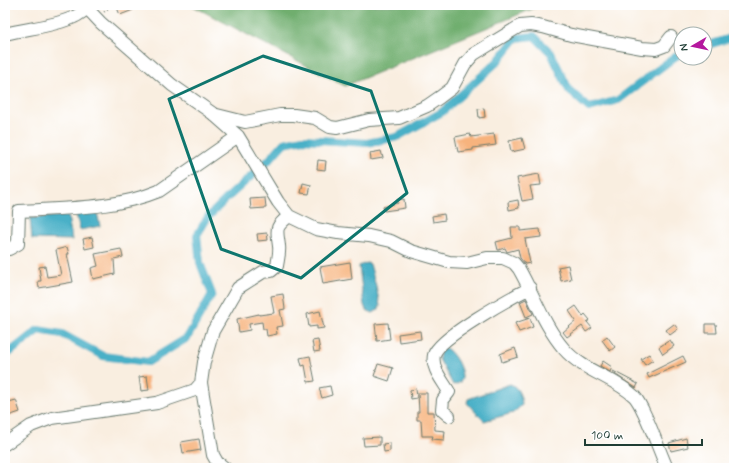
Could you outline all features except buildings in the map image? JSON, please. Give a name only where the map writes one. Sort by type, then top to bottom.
[{"type":"street","points":[[5,34],[34,29],[75,17],[86,7],[101,23],[172,85],[212,113],[238,136],[278,202],[289,216],[316,229],[391,240],[411,251],[449,262],[467,263],[488,258],[503,258],[514,263],[520,269],[550,330],[563,348],[572,358],[586,368],[626,390],[635,398],[642,410],[667,468]]},
{"type":"street","points":[[212,113],[245,122],[280,115],[294,115],[316,118],[330,127],[337,128],[370,120],[399,118],[427,106],[452,88],[465,64],[474,54],[520,26],[544,26],[571,35],[642,48],[656,49],[664,46],[671,37]]},
{"type":"street","points":[[5,248],[9,249],[18,244],[19,211],[79,208],[122,202],[146,196],[159,191],[238,136]]},
{"type":"street","points":[[225,468],[217,462],[212,455],[201,383],[204,362],[213,330],[238,288],[263,272],[271,271],[278,266],[279,247],[276,235],[277,228],[289,216]]},
{"type":"street","points":[[448,416],[442,410],[443,400],[449,392],[434,365],[434,354],[468,323],[530,288]]},
{"type":"street","points":[[5,444],[31,426],[52,418],[157,404],[195,390],[201,383]]},
{"type":"highlighted area","points":[[263,56],[371,91],[407,193],[301,278],[221,249],[169,99]]},
{"type":"green space","points":[[191,5],[542,5],[345,86]]},
{"type":"water","points":[[96,208],[100,226],[80,230],[76,214]]},
{"type":"water","points":[[68,216],[72,240],[32,239],[30,218]]},
{"type":"water","points":[[367,263],[370,264],[380,306],[378,310],[373,313],[366,310],[364,305],[359,266]]},
{"type":"water","points":[[445,348],[454,356],[461,370],[462,378],[457,384],[453,385],[439,359],[440,352]]},
{"type":"water","points":[[510,384],[517,390],[522,402],[522,405],[513,413],[484,421],[467,403],[468,399]]},
{"type":"waterway","points":[[5,356],[38,330],[62,334],[103,356],[148,362],[187,338],[212,294],[200,263],[197,235],[208,217],[269,160],[284,143],[303,139],[367,143],[397,137],[442,112],[497,62],[516,38],[534,36],[551,53],[569,90],[589,108],[618,100],[673,58]]},
{"type":"waterway","points":[[713,44],[734,37]]}]
